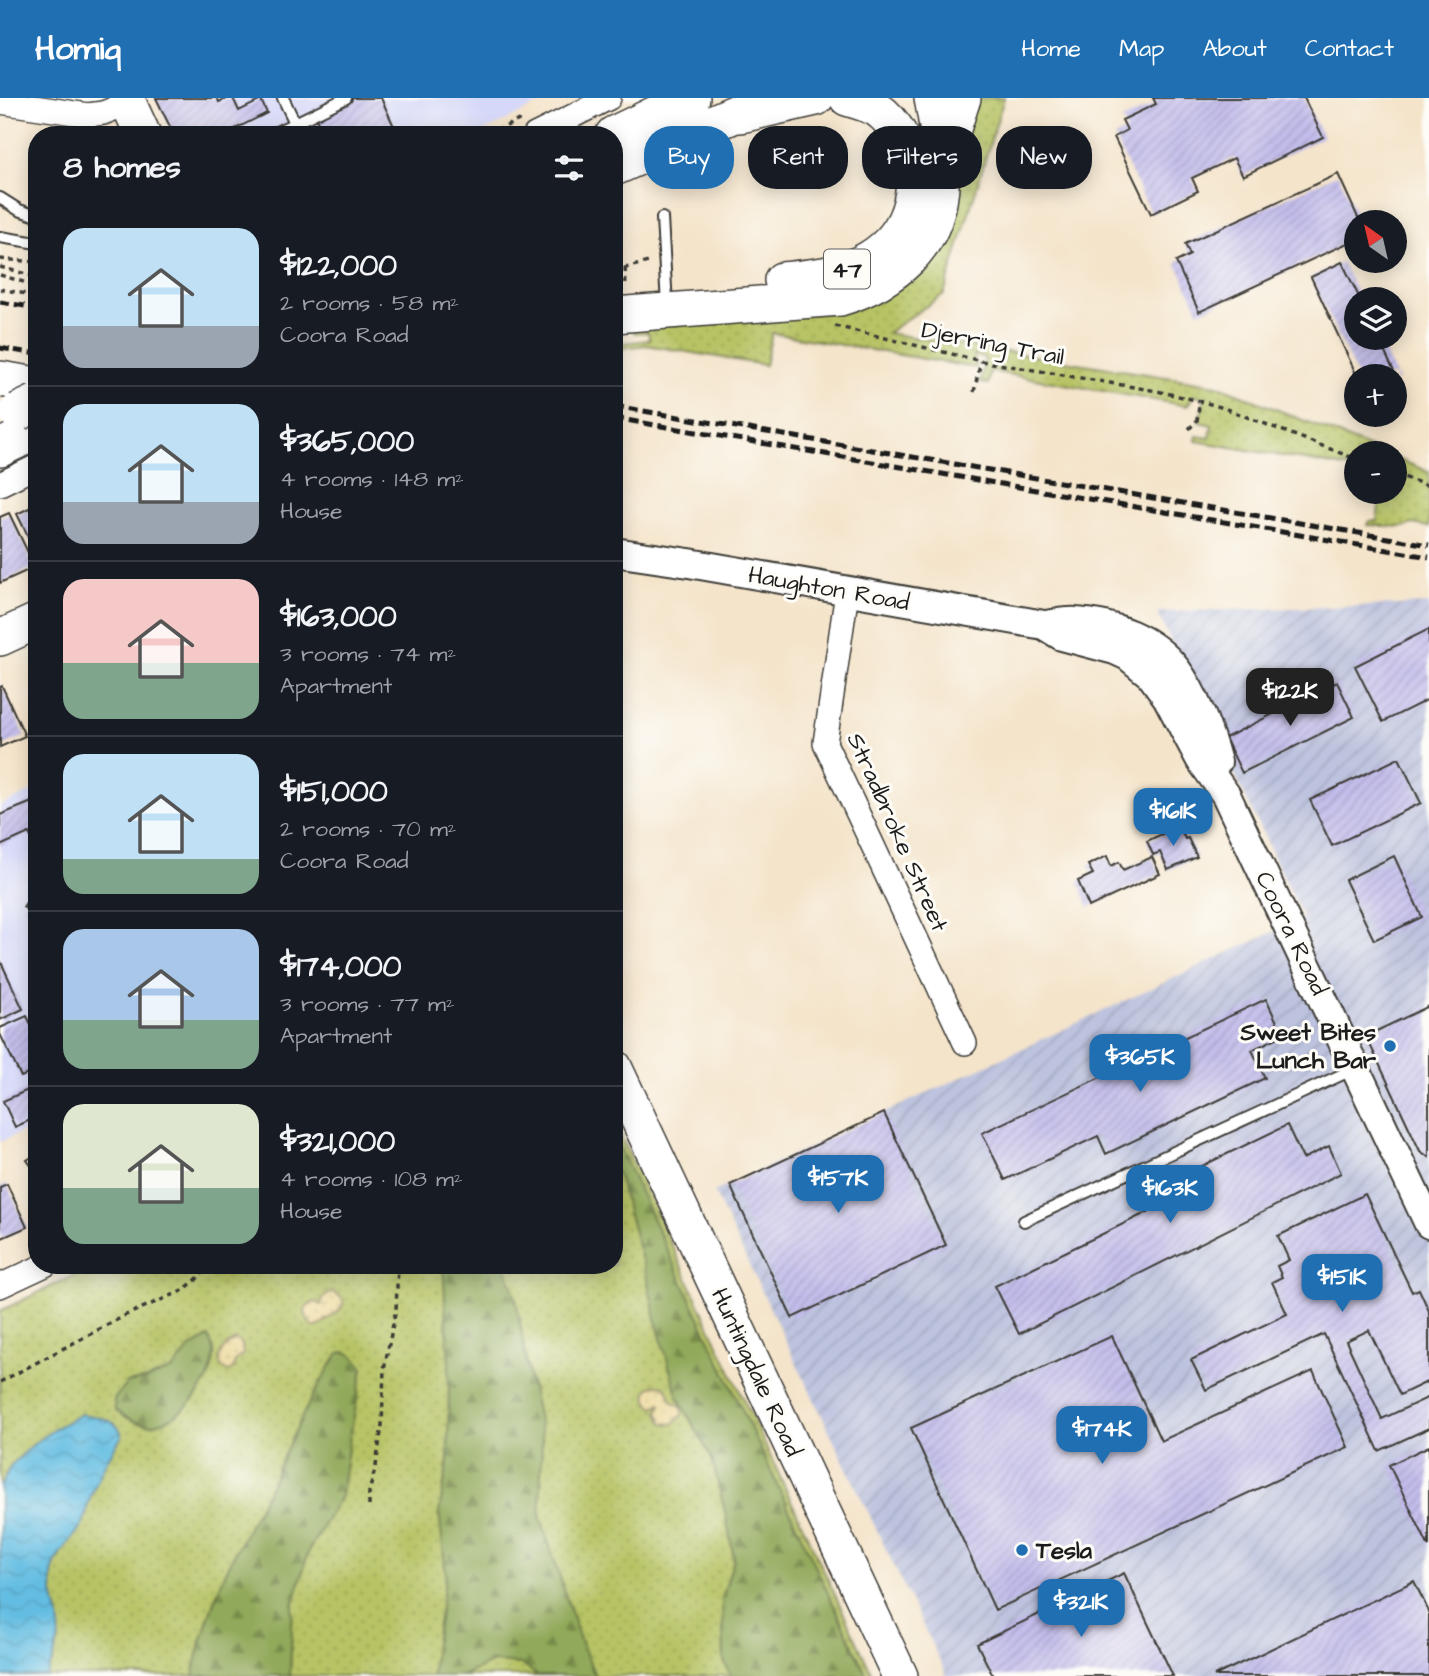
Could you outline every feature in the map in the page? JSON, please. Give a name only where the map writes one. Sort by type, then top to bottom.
[{"type":"highway","points":[[623,131],[691,98]]},
{"type":"highway","points":[[623,163],[771,98]]},
{"type":"highway","points":[[0,420],[28,407]]},
{"type":"highway","points":[[0,448],[28,434]]},
{"type":"main road","points":[[724,119],[816,98]]},
{"type":"main road","name":"47","points":[[623,287],[816,277],[844,270],[870,258],[894,237],[904,223],[912,202],[914,182],[910,155],[898,131],[884,115],[846,98]]},
{"type":"main road","name":"47","points":[[932,98],[936,126]]},
{"type":"main road","points":[[954,126],[963,98]]},
{"type":"main road","points":[[128,101],[139,126]]},
{"type":"main road","name":"47","points":[[666,286],[840,298],[860,292],[902,266],[919,247],[929,232],[941,189]]},
{"type":"main road","points":[[0,379],[28,384]]},
{"type":"main road","points":[[0,638],[28,625]]},
{"type":"main road","name":"Huntingdale Road","points":[[623,1086],[900,1676]]},
{"type":"street","points":[[553,126],[609,98]]},
{"type":"street","points":[[0,102],[88,115],[103,113],[128,101]]},
{"type":"street","points":[[0,484],[28,470]]},
{"type":"street","name":"Haughton Road","points":[[623,553],[1044,625],[1062,636],[1115,650],[1160,668]]},
{"type":"street","name":"Stradbroke Street","points":[[847,592],[825,743],[965,1043]]},
{"type":"street","name":"Coora Road","points":[[1160,668],[1167,697],[1200,759],[1226,795],[1356,1068],[1422,1192],[1429,1224]]},
{"type":"street","points":[[0,1286],[28,1273]]},
{"type":"lane","points":[[283,98],[295,123]]},
{"type":"lane","points":[[289,126],[346,98]]},
{"type":"lane","points":[[0,198],[28,213]]},
{"type":"lane","points":[[662,218],[666,286]]},
{"type":"lane","points":[[0,237],[28,242]]},
{"type":"lane","points":[[1024,1221],[1356,1068]]},
{"type":"path","points":[[0,259],[28,261]]},
{"type":"path","points":[[0,267],[28,275]]},
{"type":"path","points":[[0,275],[28,283]]},
{"type":"path","points":[[623,287],[666,286]]},
{"type":"path","points":[[0,289],[28,294]]},
{"type":"path","name":"Djerring Trail","points":[[826,324],[981,362],[1157,391],[1200,401],[1344,454]]},
{"type":"path","points":[[974,392],[981,362]]},
{"type":"path","points":[[1189,429],[1197,420],[1200,401]]},
{"type":"path","points":[[1407,478],[1429,486]]},
{"type":"path","points":[[0,1381],[128,1314],[182,1291],[201,1274]]},
{"type":"path","points":[[369,1506],[369,1492],[382,1425],[384,1369],[396,1309],[398,1274]]},
{"type":"shaded area","points":[[156,98],[551,98],[495,126],[170,126]]},
{"type":"shaded area","points":[[1429,604],[1429,1676],[947,1676],[714,1192],[1303,918],[1157,612]]},
{"type":"shaded area","points":[[28,793],[28,1129],[0,1142],[0,806]]},
{"type":"green space","points":[[973,98],[1004,98],[982,170],[982,126],[955,126]]},
{"type":"green space","points":[[914,189],[976,189],[944,294],[887,333],[1217,385],[1354,441],[1344,441],[1344,467],[1196,441],[1197,436],[1210,438],[1212,425],[1199,422],[1205,397],[1194,395],[1187,406],[990,371],[988,384],[980,383],[985,358],[974,355],[976,368],[772,333],[765,365],[646,345],[623,348],[623,343],[650,340],[648,332],[634,333],[635,327],[834,312]]},
{"type":"green space","points":[[1407,463],[1429,472],[1429,527],[1413,524],[1403,527],[1367,525],[1369,521],[1377,521],[1379,504],[1407,504]]},
{"type":"green space","points":[[623,1141],[873,1676],[0,1676],[0,1311],[77,1274],[623,1274]]},
{"type":"green space","points":[[623,1155],[867,1676],[730,1676],[724,1661],[722,1599],[734,1559],[726,1516],[712,1459],[678,1397],[623,1194]]},
{"type":"green space","points":[[444,1274],[508,1274],[516,1299],[542,1435],[540,1515],[579,1637],[595,1676],[538,1676],[521,1664],[493,1662],[462,1676],[432,1676],[446,1575],[439,1512],[448,1461],[449,1364]]},
{"type":"green space","points":[[208,1337],[214,1352],[209,1375],[195,1397],[176,1414],[150,1425],[134,1421],[115,1410],[114,1399],[127,1383],[173,1369],[189,1349]]},
{"type":"green space","points":[[339,1353],[353,1355],[363,1368],[341,1496],[309,1550],[293,1606],[290,1676],[193,1676],[208,1619],[230,1563],[318,1386]]},
{"type":"sand","points":[[332,1292],[343,1301],[342,1307],[321,1325],[312,1327],[305,1310],[315,1302],[321,1305],[323,1298]]},
{"type":"sand","points":[[236,1340],[242,1344],[243,1354],[228,1372],[220,1364],[220,1354]]},
{"type":"sand","points":[[657,1385],[666,1388],[672,1401],[681,1407],[682,1415],[673,1424],[663,1423],[658,1412],[661,1404],[654,1408],[647,1398],[647,1391]]},
{"type":"water","points":[[81,1414],[112,1422],[122,1436],[99,1478],[83,1523],[53,1570],[52,1588],[60,1625],[54,1655],[46,1676],[0,1676],[0,1485],[10,1466],[35,1443]]},
{"type":"building","points":[[156,98],[217,98],[219,102],[233,98],[239,111],[261,100],[267,113],[241,126],[170,126]]},
{"type":"building","points":[[352,98],[381,98],[394,126],[320,126],[315,117]]},
{"type":"building","points":[[1153,98],[1304,98],[1323,137],[1243,176],[1234,158],[1192,178],[1198,191],[1151,214],[1114,137],[1127,130],[1122,120],[1156,104]]},
{"type":"building","points":[[1338,174],[1354,210],[1344,210],[1344,245],[1199,312],[1176,262],[1190,255],[1185,244]]},
{"type":"building","points":[[1342,262],[1344,273],[1347,273],[1354,287],[1344,287],[1344,348],[1311,277]]},
{"type":"building","points":[[1345,350],[1384,350],[1390,364],[1351,364]]},
{"type":"building","points":[[28,508],[28,536],[17,514]]},
{"type":"building","points":[[9,513],[28,552],[28,570],[0,583],[0,517]]},
{"type":"building","points":[[1429,629],[1429,699],[1383,722],[1355,666]]},
{"type":"building","points":[[1337,682],[1354,717],[1242,773],[1225,738]]},
{"type":"building","points":[[2,686],[25,736],[0,747],[0,687]]},
{"type":"building","points":[[1399,758],[1421,803],[1332,846],[1310,800]]},
{"type":"building","points":[[28,804],[28,833],[0,846],[0,815]]},
{"type":"building","points":[[1179,826],[1197,857],[1168,870],[1160,852],[1153,855],[1147,841]]},
{"type":"building","points":[[1107,856],[1111,866],[1119,862],[1123,870],[1152,857],[1160,874],[1089,907],[1078,881],[1093,874],[1088,865]]},
{"type":"building","points":[[1394,856],[1422,917],[1374,940],[1345,880]]},
{"type":"building","points":[[0,960],[23,1009],[0,1020]]},
{"type":"building","points":[[1266,999],[1283,1035],[1252,1050],[1265,1078],[1106,1154],[1098,1136],[1005,1180],[982,1133]]},
{"type":"building","points":[[1429,1006],[1429,1157],[1420,1151],[1366,1036]]},
{"type":"building","points":[[27,1016],[28,1074],[21,1077],[0,1034],[0,1028]]},
{"type":"building","points":[[28,1090],[28,1121],[15,1127],[3,1101]]},
{"type":"building","points":[[884,1113],[946,1245],[792,1318],[730,1185]]},
{"type":"building","points":[[1287,1125],[1303,1159],[1329,1146],[1341,1173],[1019,1334],[995,1286],[1148,1212],[1140,1196]]},
{"type":"building","points":[[7,1184],[27,1227],[2,1238],[0,1187]]},
{"type":"building","points":[[1365,1194],[1412,1292],[1419,1289],[1429,1311],[1429,1381],[1400,1395],[1369,1330],[1346,1341],[1382,1419],[1429,1397],[1429,1428],[1379,1451],[1324,1334],[1206,1390],[1191,1360],[1287,1314],[1272,1282],[1282,1277],[1277,1266],[1289,1260],[1278,1236]]},
{"type":"building","points":[[1112,1336],[1161,1441],[1313,1371],[1348,1447],[995,1610],[911,1428]]},
{"type":"building","points":[[1429,1446],[1429,1547],[1389,1465]]},
{"type":"building","points":[[1124,1573],[1173,1676],[993,1676],[977,1644]]},
{"type":"building","points":[[1414,1581],[1429,1612],[1429,1676],[1214,1676]]},
{"type":"railway","points":[[0,302],[28,307]]},
{"type":"railway","points":[[0,348],[28,353]]},
{"type":"railway","points":[[623,408],[1429,545]]},
{"type":"railway","points":[[623,420],[1429,557]]},
{"type":"place","name":"Sweet Bites Lunch Bar","points":[[1390,1046]]},
{"type":"place","name":"Tesla","points":[[1022,1550]]}]
